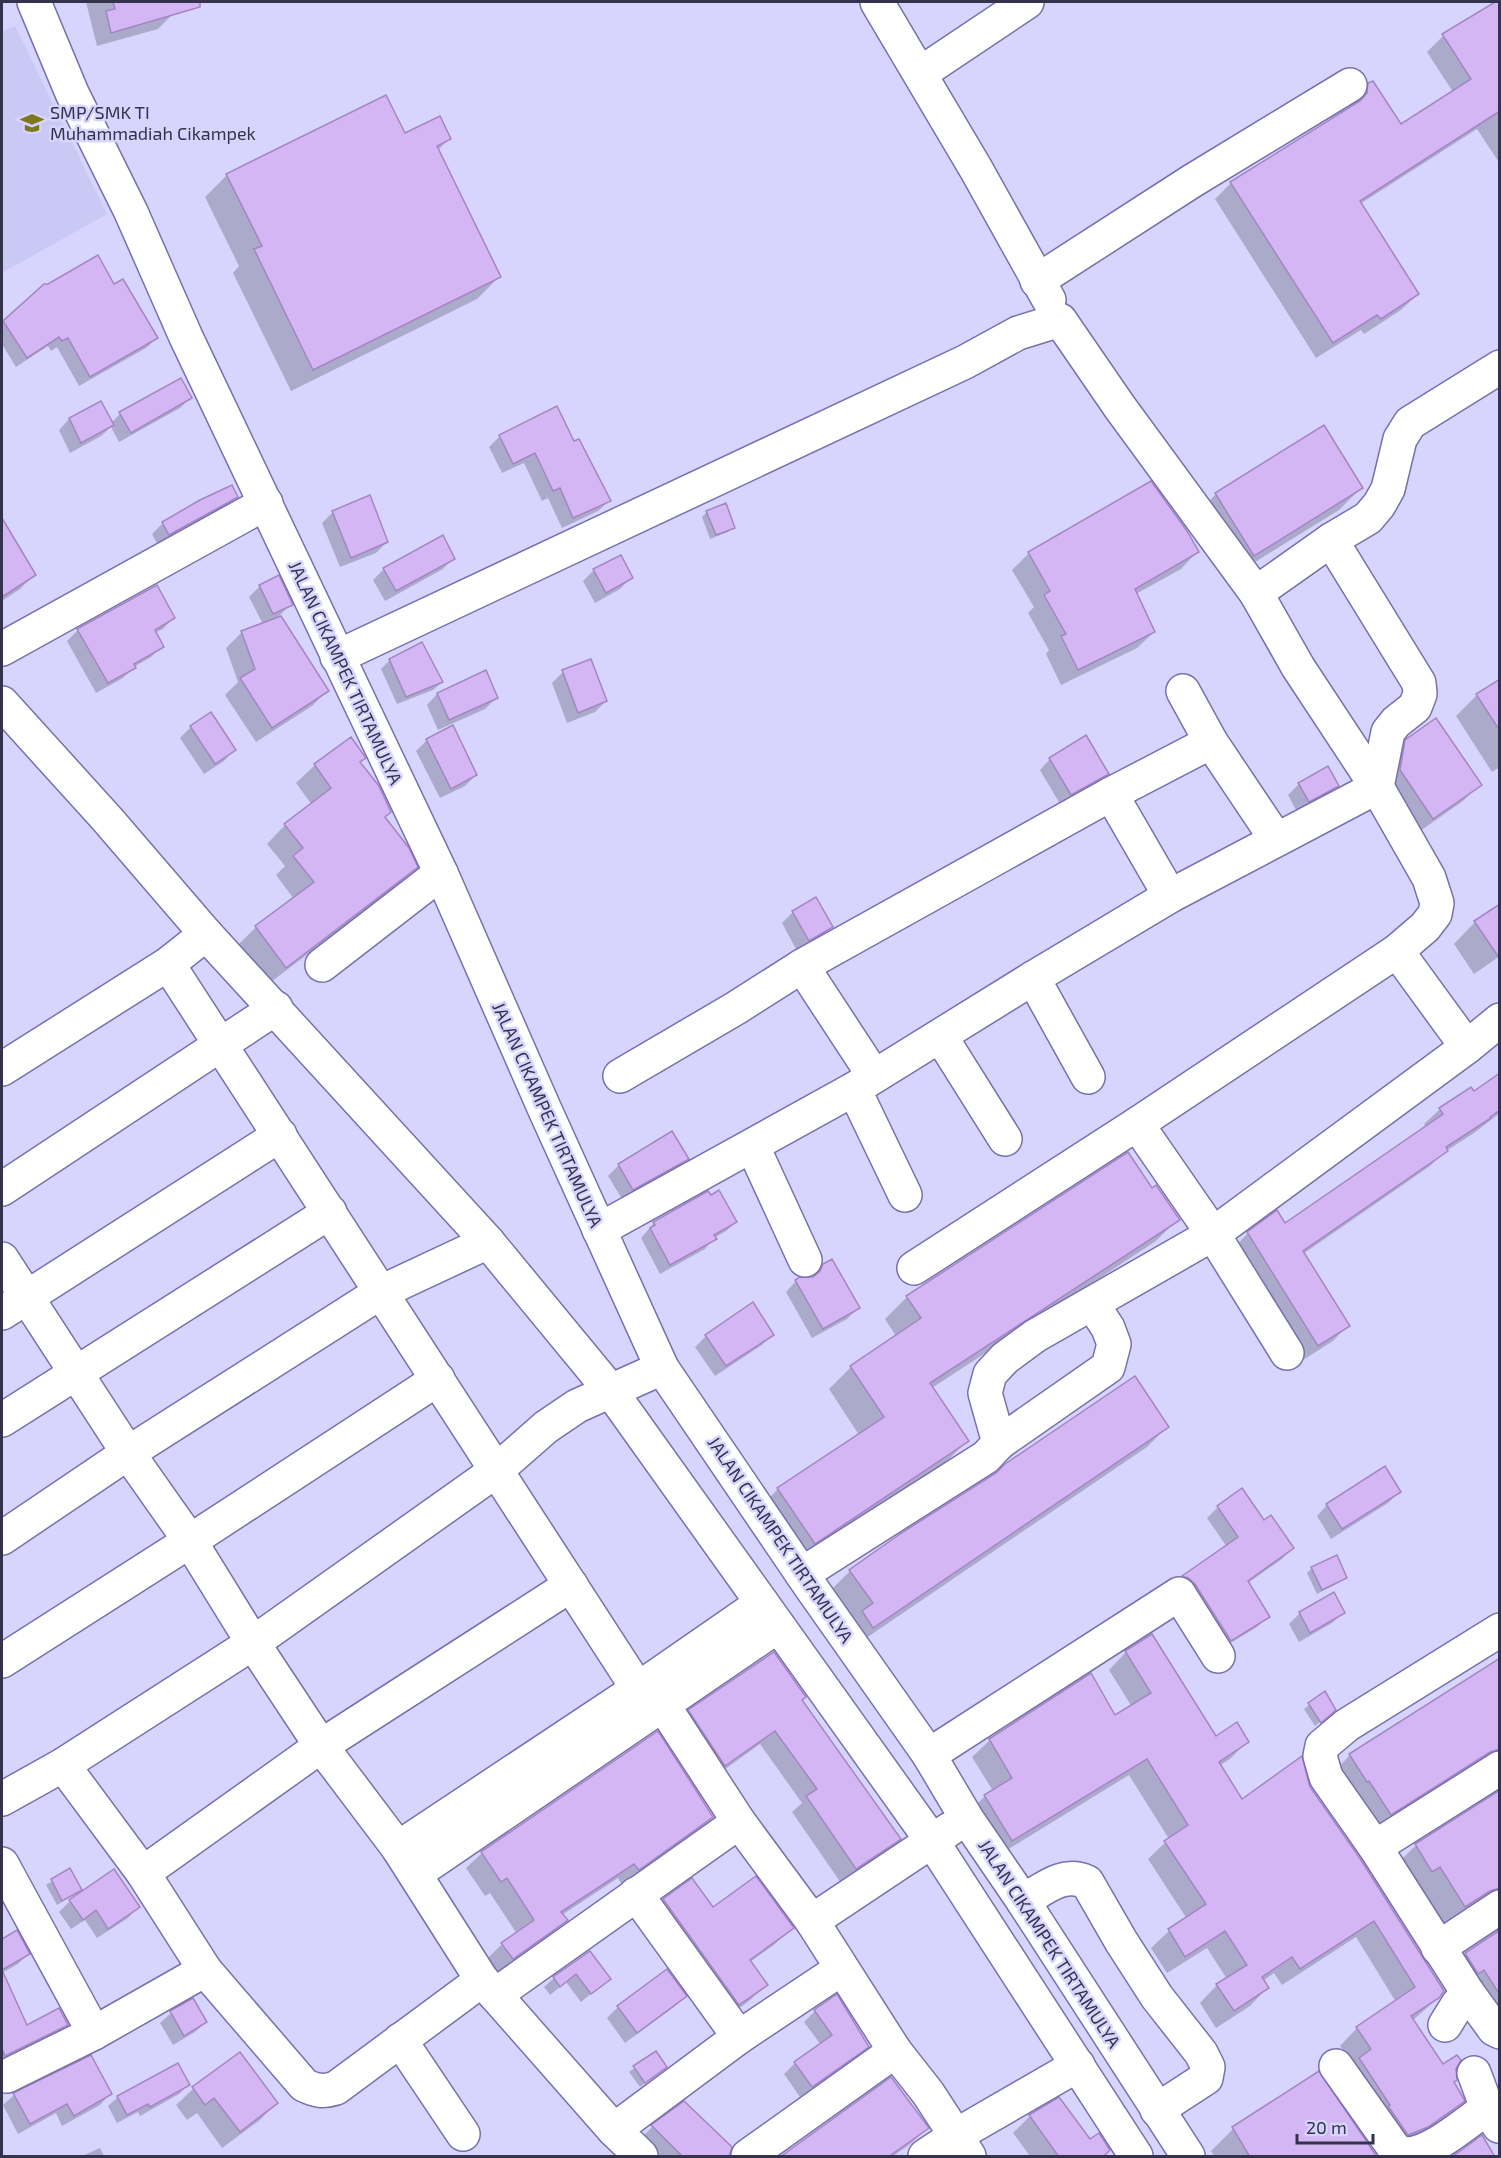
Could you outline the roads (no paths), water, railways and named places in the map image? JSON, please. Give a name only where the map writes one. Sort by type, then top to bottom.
[{"type":"street","name":"JALAN CIKAMPEK TIRTAMULYA","points":[[34,2],[72,93],[130,212],[186,337],[441,873],[662,1368],[806,1580],[929,1755],[967,1819],[1023,1901],[1188,2157]]},
{"type":"street","points":[[877,2],[921,73],[1060,320],[1119,406],[1256,593],[1298,667],[1377,787],[1429,878],[1437,903],[1435,914],[1425,927],[1397,951],[1137,1124],[914,1268]]},
{"type":"street","points":[[921,73],[1027,2]]},
{"type":"street","points":[[1037,280],[1192,181],[1350,85]]},
{"type":"street","points":[[337,657],[965,362],[1018,333],[1060,320]]},
{"type":"street","points":[[1256,593],[1331,540],[1368,518],[1388,489],[1400,439],[1410,423],[1500,367]]},
{"type":"street","points":[[2,649],[266,503]]},
{"type":"street","points":[[1331,540],[1419,683],[1420,694],[1415,707],[1396,722],[1388,732],[1377,787]]},
{"type":"street","points":[[1183,691],[1211,742],[1276,839]]},
{"type":"street","points":[[2,703],[108,820],[206,934],[488,1242],[610,1390],[932,1841],[1136,2157]]},
{"type":"street","points":[[620,1076],[736,1008],[802,966],[1111,794],[1211,742]]},
{"type":"street","points":[[599,1230],[753,1147],[864,1083],[1170,896],[1377,787]]},
{"type":"street","points":[[1111,794],[1170,896]]},
{"type":"street","points":[[322,965],[441,873]]},
{"type":"street","points":[[2,1069],[168,964],[206,934]]},
{"type":"street","points":[[1397,951],[1485,1032]]},
{"type":"street","points":[[168,964],[571,1585],[812,1922],[895,2051],[928,2093],[962,2146]]},
{"type":"street","points":[[802,966],[864,1083],[905,1195]]},
{"type":"street","points":[[1033,978],[1088,1077]]},
{"type":"street","points":[[1485,1032],[1477,1010],[1500,994]]},
{"type":"street","points":[[2,1189],[222,1046],[276,1008]]},
{"type":"street","points":[[999,1443],[985,1393],[990,1374],[1005,1358],[1035,1336],[1093,1305],[1213,1234],[1485,1032]]},
{"type":"street","points":[[941,1037],[1005,1139]]},
{"type":"street","points":[[1137,1124],[1213,1234],[1287,1353]]},
{"type":"street","points":[[14,1306],[280,1135]]},
{"type":"street","points":[[753,1147],[805,1260]]},
{"type":"street","points":[[2,1420],[330,1212]]},
{"type":"street","points":[[2,1539],[128,1453],[381,1292],[488,1242]]},
{"type":"street","points":[[2,1259],[14,1306],[75,1372],[190,1541],[253,1643],[321,1746],[406,1861],[489,1987],[614,2130],[642,2157]]},
{"type":"street","points":[[406,1861],[649,1692],[770,1614],[806,1580],[986,1457],[999,1443],[1108,1367],[1114,1344],[1108,1328],[1093,1305]]},
{"type":"street","points":[[2,1799],[63,1765],[253,1643],[496,1470],[563,1415],[585,1401],[662,1368]]},
{"type":"street","points":[[2,1661],[438,1379]]},
{"type":"street","points":[[143,1873],[321,1746],[571,1585]]},
{"type":"street","points":[[929,1755],[1179,1594],[1218,1656]]},
{"type":"street","points":[[1500,1630],[1347,1725],[1322,1746],[1320,1756],[1326,1777],[1375,1847],[1468,1993],[1494,2029],[1500,2032]]},
{"type":"street","points":[[63,1765],[143,1873],[205,1970],[304,2085],[314,2090],[324,2091],[336,2088],[400,2040],[636,1894],[739,1822]]},
{"type":"street","points":[[1375,1847],[1500,1768]]},
{"type":"street","points":[[812,1922],[967,1819]]},
{"type":"street","points":[[2,1864],[94,2032]]},
{"type":"street","points":[[1023,1901],[1065,1877],[1077,1877],[1087,1882],[1157,1997],[1201,2054],[1208,2067],[1206,2078],[1157,2110]]},
{"type":"street","points":[[636,1894],[739,2037]]},
{"type":"street","points":[[1438,1948],[1500,1907]]},
{"type":"street","points":[[614,2130],[739,2037],[841,1969]]},
{"type":"street","points":[[7,2076],[94,2032],[205,1970]]},
{"type":"street","points":[[1445,2025],[1468,1993]]},
{"type":"street","points":[[400,2040],[463,2134]]},
{"type":"street","points":[[748,2157],[895,2051]]},
{"type":"street","points":[[925,2157],[962,2146],[1077,2065]]},
{"type":"street","points":[[1336,2066],[1394,2148],[1404,2154],[1418,2152],[1493,2118],[1474,2073]]},
{"type":"place","name":"SMP/SMK TI Muhammadiah Cikampek","points":[[32,123]]}]
